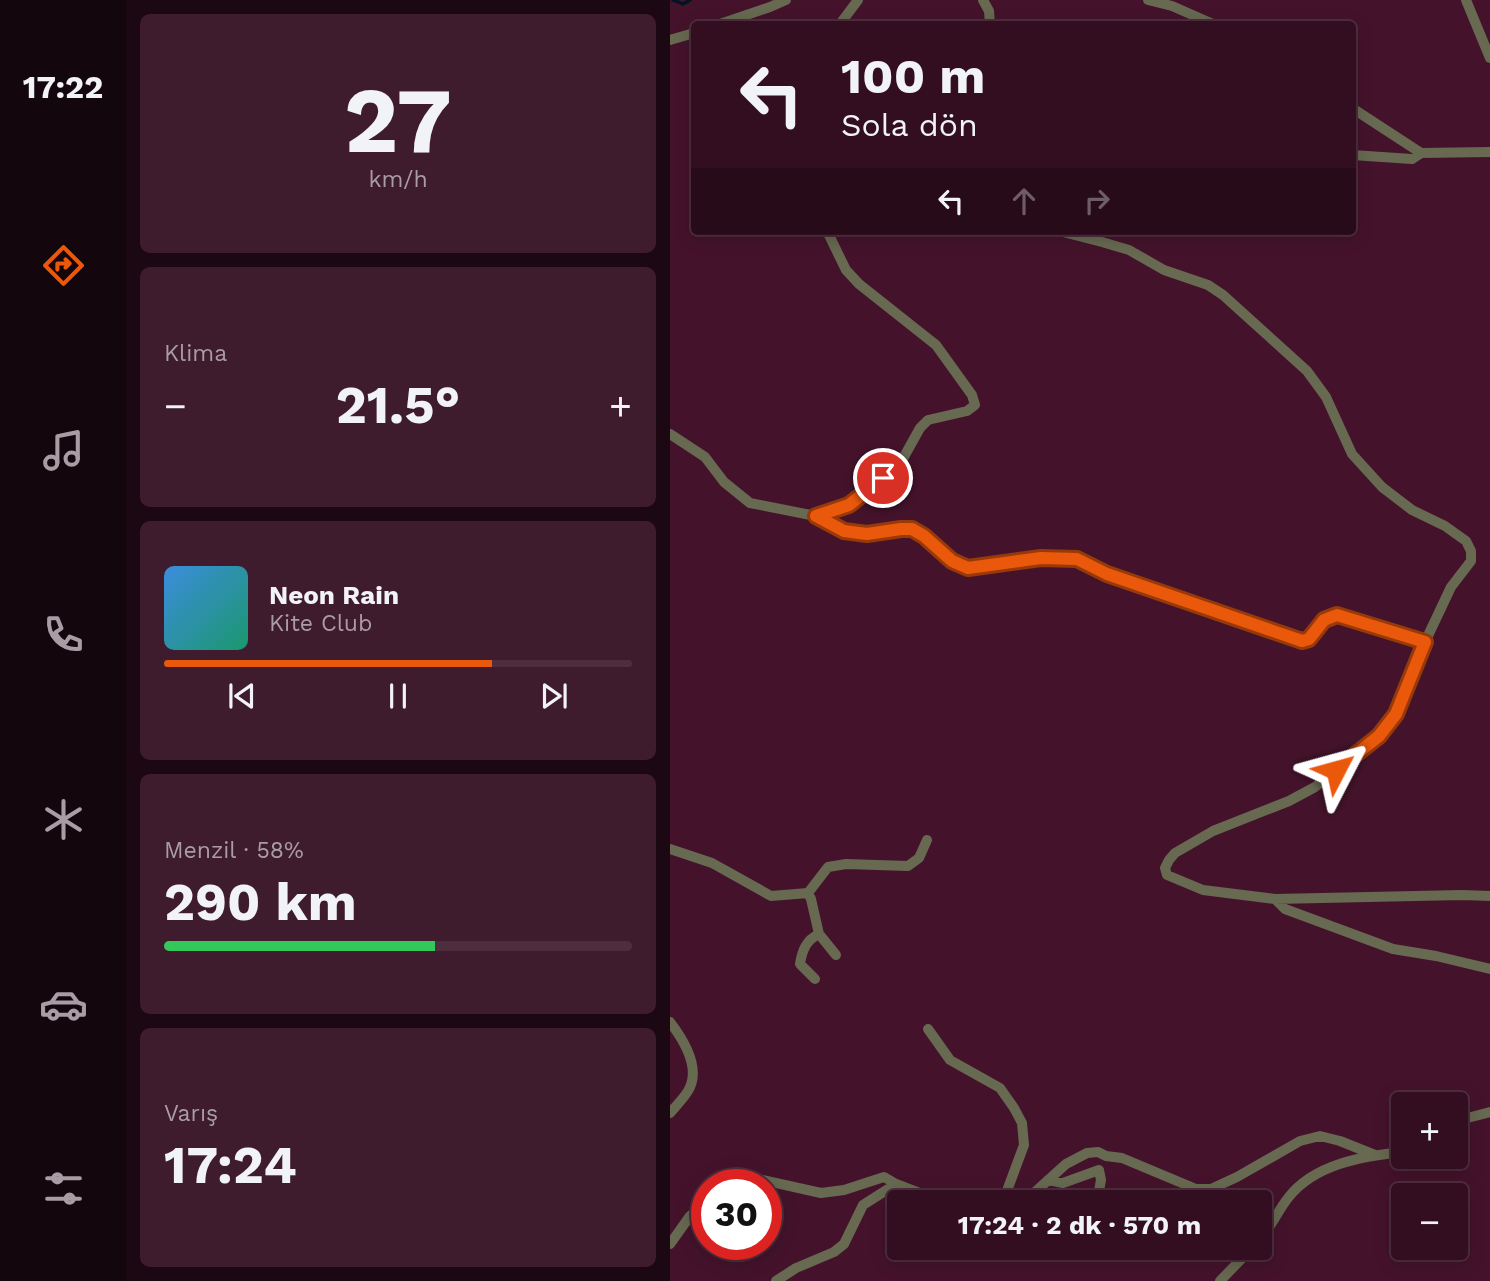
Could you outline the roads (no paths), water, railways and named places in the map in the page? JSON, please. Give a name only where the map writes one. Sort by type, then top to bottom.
[{"type":"street","points":[[729,21],[786,0]]},
{"type":"street","points":[[842,21],[858,0]]},
{"type":"street","points":[[983,0],[989,11],[990,21]]},
{"type":"street","points":[[989,11],[998,0]]},
{"type":"street","points":[[1148,0],[1172,6],[1206,21]]},
{"type":"street","points":[[1466,0],[1490,58]]},
{"type":"street","points":[[670,40],[691,34]]},
{"type":"street","points":[[1356,111],[1421,153]]},
{"type":"street","points":[[1356,155],[1412,159],[1421,153],[1490,152]]},
{"type":"street","points":[[816,516],[849,505],[900,464],[920,428],[928,420],[967,411],[975,405],[972,395],[936,345],[859,284],[846,270],[829,235]]},
{"type":"street","points":[[1075,235],[1129,250],[1164,270],[1208,285],[1223,295],[1306,371],[1326,397],[1352,454],[1382,487],[1412,510],[1445,526],[1466,541],[1471,551],[1471,561],[1451,587],[1396,714],[1379,736],[1315,787],[1289,801],[1213,831],[1175,853],[1165,868],[1167,875],[1203,890],[1275,900],[1490,896]]},
{"type":"street","points":[[670,433],[705,457],[724,482],[750,503],[816,516],[844,531],[867,534],[912,529],[952,561],[968,568],[1041,558],[1077,559],[1107,574],[1302,641],[1309,639],[1324,620],[1337,615],[1425,642]]},
{"type":"street","points":[[670,849],[712,863],[771,896],[808,893],[828,867],[846,864],[907,866],[919,858],[927,840]]},
{"type":"street","points":[[808,893],[819,933],[836,955]]},
{"type":"street","points":[[1275,900],[1285,909],[1393,949],[1436,956],[1490,970]]},
{"type":"street","points":[[815,979],[800,964],[802,950],[813,936],[819,933]]},
{"type":"street","points":[[670,1021],[689,1055],[693,1070],[693,1081],[689,1090],[670,1113]]},
{"type":"street","points":[[928,1029],[950,1060],[1000,1088],[1022,1123],[1024,1145],[1008,1190]]},
{"type":"street","points":[[1468,1118],[1490,1112]]},
{"type":"street","points":[[1037,1190],[1066,1164],[1087,1153],[1098,1152],[1122,1158],[1196,1189],[1211,1189],[1300,1142],[1320,1136],[1375,1155]]},
{"type":"street","points":[[1272,1226],[1288,1198],[1306,1179],[1331,1168],[1375,1155],[1391,1153]]},
{"type":"street","points":[[1048,1180],[1063,1182],[1099,1170],[1099,1190]]},
{"type":"street","points":[[782,1184],[821,1193],[844,1190],[884,1177],[912,1190]]},
{"type":"street","points":[[776,1281],[797,1268],[834,1252],[844,1244],[863,1205],[896,1184]]},
{"type":"street","points":[[670,1244],[691,1215]]},
{"type":"street","points":[[1220,1281],[1240,1260]]},
{"type":"waterway","points":[[673,0],[683,4],[690,0]]}]
